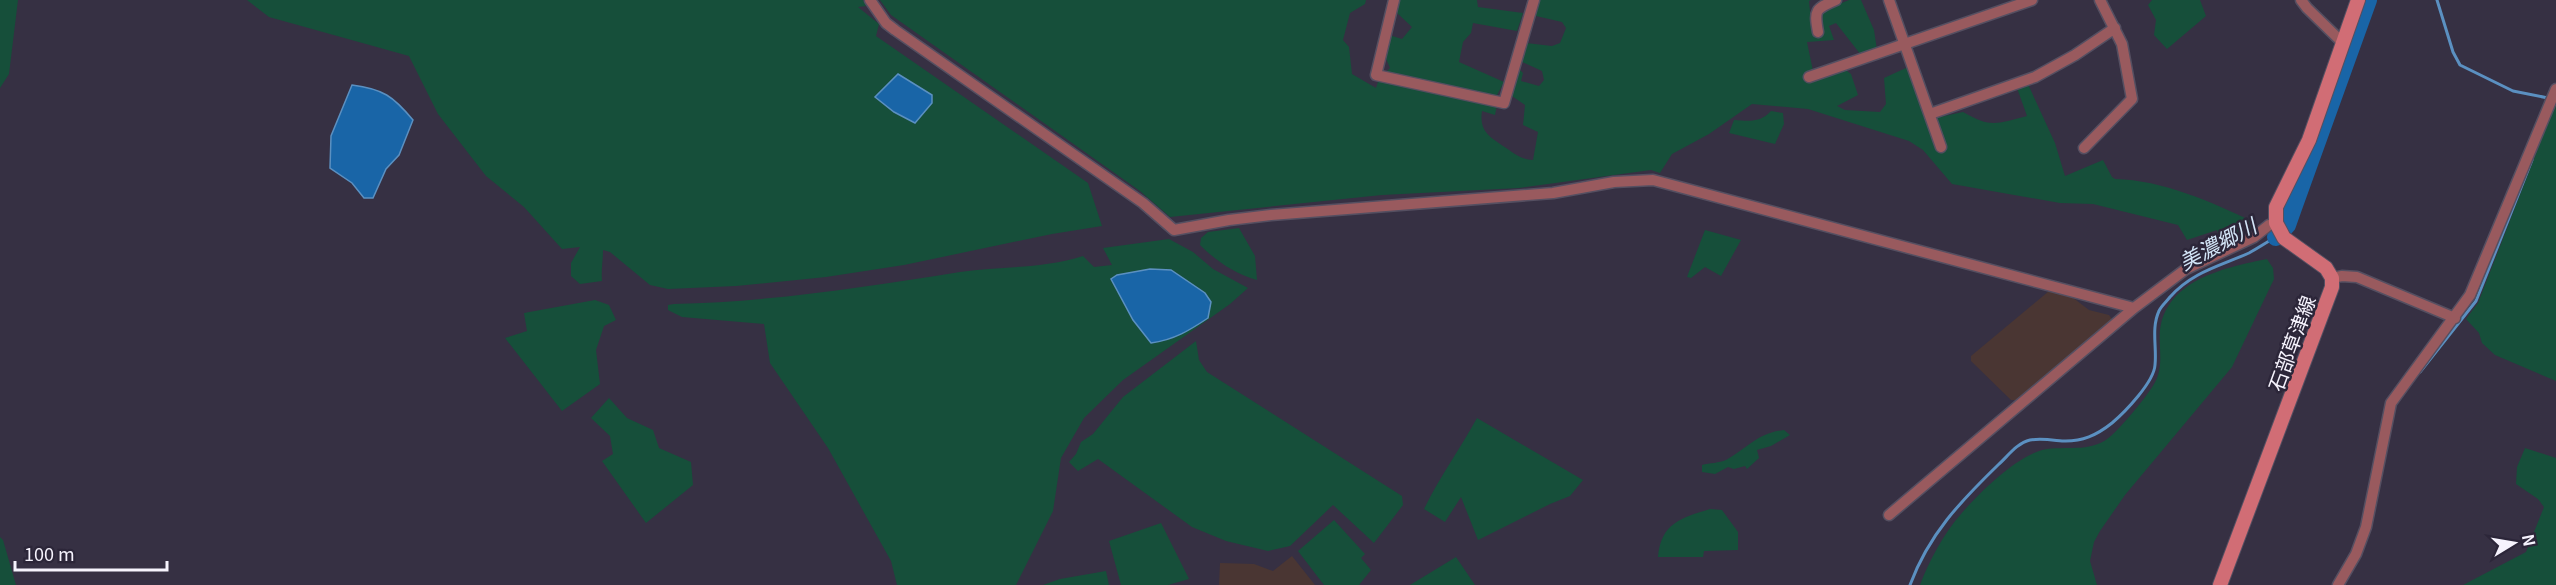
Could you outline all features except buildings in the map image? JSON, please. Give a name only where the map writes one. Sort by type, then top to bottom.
[{"type":"main road","points":[[2277,224],[2276,207],[2309,140],[2358,0]]},
{"type":"main road","name":"石部草津線","points":[[2220,585],[2329,299],[2332,279],[2326,268],[2287,240],[2277,224]]},
{"type":"street","points":[[870,0],[886,23],[895,30],[1143,203],[1174,230],[1260,216],[1553,193],[1614,182],[1653,180],[2134,308]]},
{"type":"street","points":[[1394,0],[1376,75],[1504,103],[1534,0]]},
{"type":"street","points":[[1818,32],[1815,14],[1817,9],[1836,0]]},
{"type":"street","points":[[1889,0],[1941,147]]},
{"type":"street","points":[[2084,148],[2132,99],[2124,50],[2100,0]]},
{"type":"street","points":[[2301,0],[2318,20],[2343,43]]},
{"type":"street","points":[[1809,76],[2027,1]]},
{"type":"street","points":[[1930,114],[2035,76],[2075,55],[2115,28]]},
{"type":"street","points":[[2338,585],[2356,554],[2366,527],[2391,403],[2470,295],[2556,89]]},
{"type":"street","points":[[1889,515],[2134,308],[2186,269],[2254,237],[2269,225],[2277,224]]},
{"type":"street","points":[[2332,279],[2342,276],[2357,277],[2455,318]]},
{"type":"shaded area","points":[[2049,291],[2072,297],[2089,310],[2109,315],[2113,321],[2017,400],[2011,400],[1971,361],[1971,356]]},
{"type":"shaded area","points":[[1292,556],[1315,585],[1219,585],[1220,563],[1254,564],[1273,571]]},
{"type":"green space","points":[[0,0],[18,0],[9,74],[0,88]]},
{"type":"green space","points":[[247,0],[863,0],[866,6],[858,7],[879,24],[876,36],[1088,183],[1102,226],[1052,234],[904,265],[826,277],[736,286],[668,289],[650,285],[610,252],[603,250],[602,281],[580,284],[571,276],[571,263],[580,247],[562,249],[524,207],[486,176],[438,114],[409,56],[269,17]]},
{"type":"green space","points":[[880,0],[1366,0],[1365,4],[1350,13],[1343,40],[1349,47],[1352,74],[1376,88],[1379,79],[1390,68],[1385,56],[1389,35],[1402,39],[1412,27],[1396,12],[1399,0],[1477,0],[1478,7],[1523,13],[1517,31],[1473,23],[1471,33],[1463,42],[1459,62],[1504,82],[1497,95],[1483,95],[1497,105],[1495,115],[1482,111],[1483,128],[1493,139],[1514,153],[1533,160],[1538,132],[1523,125],[1525,105],[1509,94],[1517,67],[1523,73],[1521,81],[1539,86],[1544,80],[1542,71],[1520,61],[1526,43],[1552,46],[1560,43],[1566,28],[1562,22],[1536,16],[1530,33],[1526,32],[1537,0],[1811,0],[1809,1],[1811,21],[1815,34],[1820,12],[1849,0],[1861,0],[1874,30],[1877,50],[1861,55],[1836,23],[1829,26],[1834,40],[1807,42],[1813,71],[1843,68],[1851,74],[1858,95],[1837,106],[1845,110],[1880,112],[1886,104],[1884,78],[1908,67],[1935,118],[1963,112],[1980,120],[1994,123],[2027,116],[2017,88],[2027,82],[2055,143],[2065,176],[2103,160],[2115,179],[2151,183],[2186,193],[2254,222],[2253,229],[2222,245],[2217,230],[2187,240],[2178,225],[2093,204],[2060,203],[1952,184],[1923,150],[1909,141],[1808,109],[1752,104],[1709,134],[1672,154],[1660,173],[1651,170],[1519,188],[1382,195],[1170,217],[1140,191],[891,15]]},
{"type":"green space","points":[[2152,0],[2200,0],[2206,16],[2167,49],[2154,35],[2156,20],[2148,5]]},
{"type":"green space","points":[[2556,102],[2556,381],[2495,355],[2482,343],[2479,333],[2466,319],[2478,303]]},
{"type":"green space","points":[[1771,111],[1783,113],[1784,124],[1775,144],[1729,133],[1734,120],[1758,119]]},
{"type":"green space","points":[[1239,228],[1255,256],[1257,280],[1226,266],[1200,245],[1201,238],[1208,232]]},
{"type":"green space","points":[[1705,230],[1741,240],[1721,276],[1705,267],[1691,278],[1687,277]]},
{"type":"green space","points":[[1169,239],[1193,252],[1213,269],[1248,288],[1230,304],[1123,380],[1084,418],[1061,458],[1053,511],[1016,585],[897,585],[891,561],[828,448],[770,363],[764,324],[682,317],[668,310],[668,305],[674,304],[817,293],[975,270],[1053,263],[1083,256],[1094,267],[1112,265],[1103,248]]},
{"type":"green space","points":[[2267,259],[2273,268],[2274,279],[2232,367],[2125,495],[2094,542],[2090,561],[2097,585],[1920,585],[1943,538],[1969,505],[2000,475],[2036,452],[2047,449],[2089,447],[2105,441],[2123,424],[2144,399],[2157,378],[2160,365],[2161,324],[2167,308],[2177,296],[2189,285],[2204,277]]},
{"type":"green space","points":[[595,300],[609,305],[616,320],[604,326],[596,350],[600,384],[562,411],[505,338],[527,331],[524,313]]},
{"type":"green space","points":[[1196,341],[1199,360],[1207,372],[1402,496],[1403,505],[1374,543],[1333,505],[1290,546],[1268,551],[1226,541],[1192,527],[1098,459],[1078,471],[1069,462],[1076,454],[1081,442],[1093,434],[1123,397]]},
{"type":"green space","points":[[609,398],[627,418],[653,430],[659,448],[691,462],[693,485],[646,523],[602,461],[613,454],[610,436],[591,418]]},
{"type":"green space","points":[[1477,418],[1583,480],[1570,496],[1478,540],[1461,497],[1445,522],[1424,509]]},
{"type":"green space","points":[[1784,430],[1790,435],[1771,446],[1757,450],[1759,458],[1747,469],[1745,466],[1734,469],[1728,467],[1715,474],[1702,472],[1702,465],[1726,460],[1767,434]]},
{"type":"green space","points":[[2525,448],[2556,458],[2556,585],[2463,585],[2526,552],[2544,507],[2538,499],[2516,484],[2517,467]]},
{"type":"green space","points":[[1710,509],[1722,510],[1738,532],[1738,550],[1704,551],[1703,557],[1658,557],[1663,536],[1668,529],[1682,519]]},
{"type":"green space","points":[[1334,520],[1365,554],[1361,558],[1371,570],[1359,585],[1324,585],[1298,551]]},
{"type":"green space","points":[[1161,523],[1189,579],[1168,585],[1121,585],[1109,541]]},
{"type":"green space","points":[[0,537],[3,540],[16,585],[0,585]]},
{"type":"green space","points":[[1456,557],[1475,585],[1410,585]]},
{"type":"green space","points":[[1106,571],[1109,585],[1043,585],[1060,579]]},
{"type":"water","points":[[898,74],[932,95],[932,103],[915,123],[894,112],[875,97]]},
{"type":"water","points":[[352,85],[387,95],[413,120],[399,155],[386,169],[373,198],[364,198],[352,183],[330,168],[331,136]]},
{"type":"water","points":[[1150,269],[1171,270],[1205,293],[1211,302],[1208,318],[1181,334],[1151,343],[1133,320],[1111,279],[1117,275]]},
{"type":"waterway","name":"美濃郷川","points":[[2276,237],[2287,225],[2368,0]]},
{"type":"waterway","points":[[2437,0],[2453,52],[2460,65],[2513,91],[2548,98]]},
{"type":"waterway","points":[[2420,372],[2476,301],[2532,160]]},
{"type":"waterway","name":"美濃郷川","points":[[1910,585],[1936,534],[1971,492],[2017,447],[2034,439],[2069,441],[2089,437],[2112,423],[2131,404],[2150,380],[2153,372],[2155,324],[2159,311],[2179,288],[2197,276],[2249,253],[2276,237]]}]
